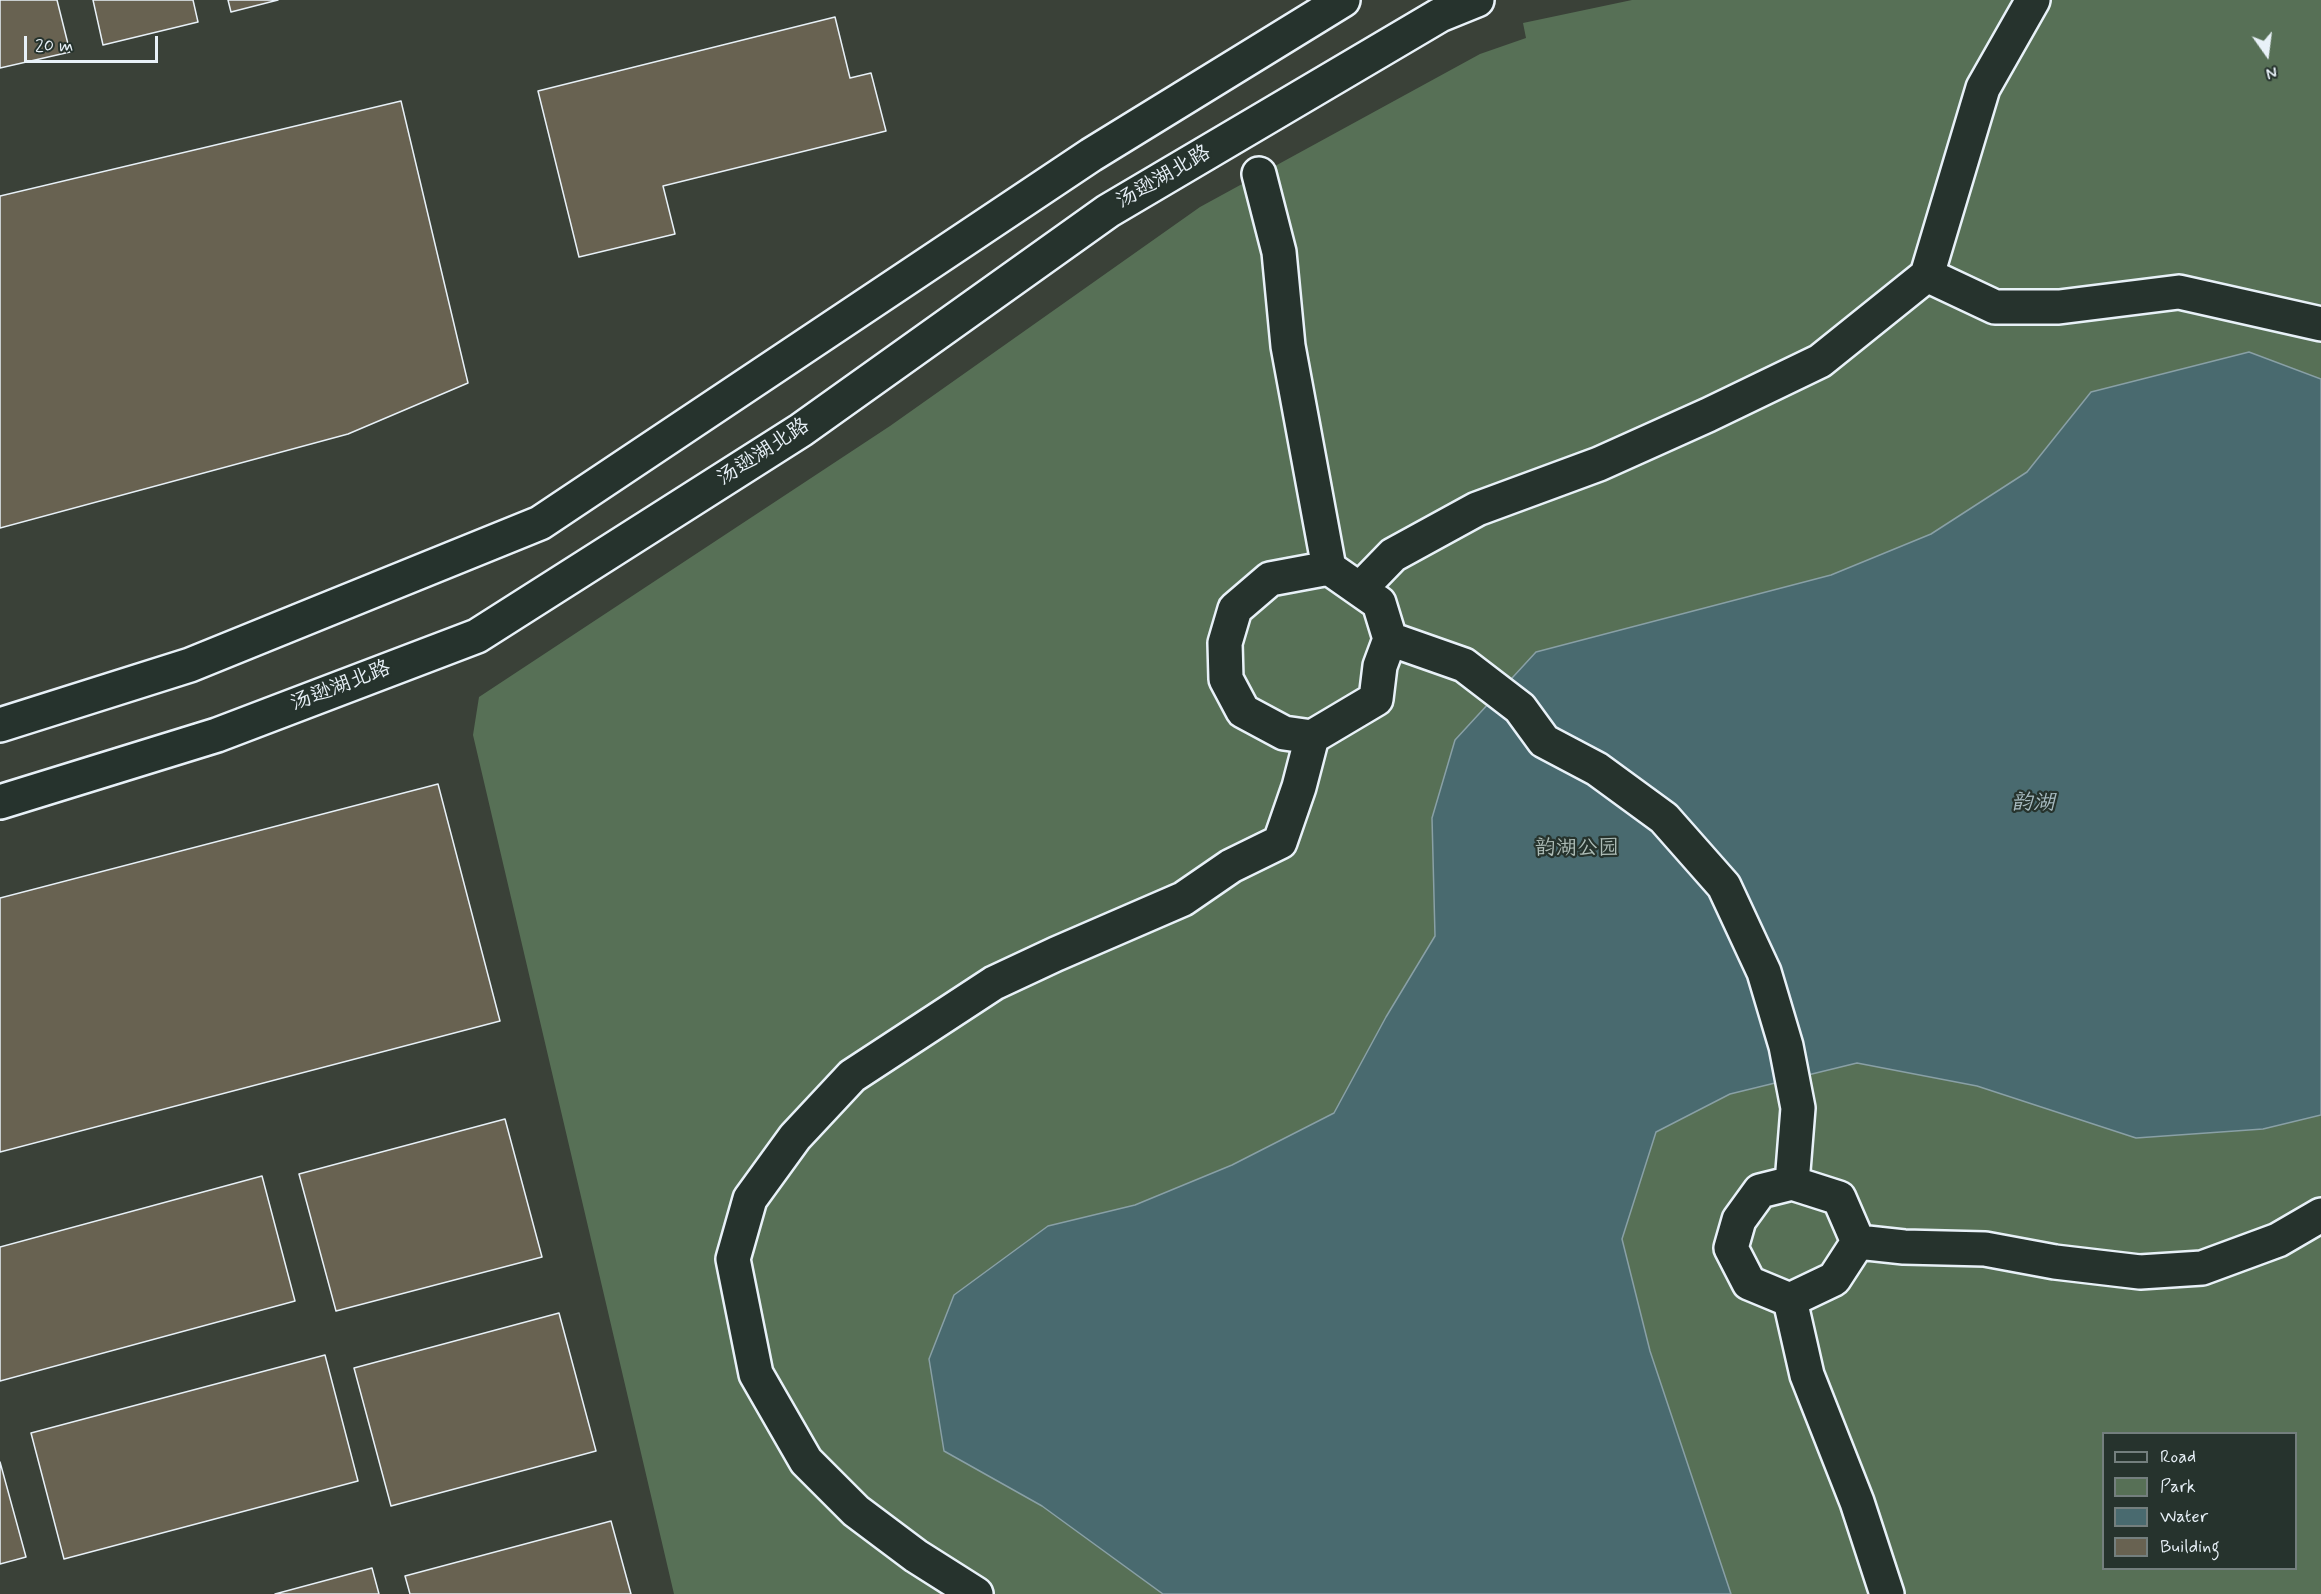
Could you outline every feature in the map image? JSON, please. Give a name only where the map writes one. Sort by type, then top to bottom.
[{"type":"street","points":[[0,725],[190,665],[540,523],[1091,155],[1343,0]]},
{"type":"street","name":"汤逊湖北路","points":[[0,802],[217,735],[477,636],[801,430],[1108,211],[1440,15],[1477,0]]},
{"type":"street","points":[[1360,590],[1393,555],[1477,508],[1599,464],[1820,361],[1927,275],[1983,88],[2033,0]]},
{"type":"street","points":[[1259,174],[1279,252],[1288,346],[1329,568],[1379,603],[1390,639],[1380,666],[1376,699],[1312,736],[1284,733],[1243,711],[1226,679],[1226,643],[1236,609],[1270,579],[1329,568]]},
{"type":"street","points":[[1927,275],[1995,307],[2060,307],[2179,292],[2321,324]]},
{"type":"street","points":[[1390,639],[1464,665],[1520,708],[1544,741],[1597,769],[1664,818],[1724,886],[1764,972],[1786,1046],[1798,1108],[1792,1183]]},
{"type":"street","points":[[976,1594],[916,1556],[856,1511],[806,1461],[756,1374],[733,1259],[750,1199],[795,1137],[852,1076],[994,983],[1184,899],[1231,866],[1280,842],[1299,787],[1312,736]]},
{"type":"street","points":[[1792,1183],[1839,1198],[1858,1242],[1834,1279],[1790,1300],[1749,1283],[1731,1248],[1739,1220],[1760,1191],[1792,1183]]},
{"type":"street","points":[[1858,1242],[1904,1247],[1985,1249],[2055,1262],[2140,1272],[2202,1268],[2277,1240],[2321,1215]]},
{"type":"street","points":[[1790,1300],[1807,1375],[1857,1502],[1887,1594]]},
{"type":"green space","name":"韵湖公园","points":[[1632,0],[2321,0],[2321,1594],[674,1594],[473,735],[479,697],[890,426],[1200,207],[1480,54],[1526,38],[1523,23]]},
{"type":"water","name":"韵湖","points":[[2249,352],[2321,379],[2321,1115],[2263,1129],[2136,1138],[1977,1086],[1857,1063],[1730,1094],[1656,1132],[1622,1239],[1650,1351],[1731,1594],[1163,1594],[1042,1506],[944,1451],[929,1359],[954,1295],[1048,1226],[1135,1205],[1232,1165],[1334,1113],[1386,1017],[1435,936],[1432,818],[1455,740],[1536,652],[1831,575],[1931,534],[2027,472],[2091,392]]},
{"type":"building","points":[[0,0],[57,0],[70,52],[0,68]]},
{"type":"building","points":[[93,0],[193,0],[198,22],[103,45]]},
{"type":"building","points":[[228,0],[278,0],[231,12]]},
{"type":"building","points":[[835,17],[850,78],[871,73],[886,131],[663,186],[675,234],[579,257],[538,91]]},
{"type":"building","points":[[401,101],[468,383],[348,434],[0,528],[0,196]]},
{"type":"building","points":[[438,784],[500,1021],[0,1152],[0,898]]},
{"type":"building","points":[[505,1119],[542,1257],[336,1311],[299,1174]]},
{"type":"building","points":[[262,1176],[295,1301],[0,1381],[0,1247]]},
{"type":"building","points":[[559,1313],[596,1451],[391,1506],[354,1368]]},
{"type":"building","points":[[325,1355],[358,1481],[64,1559],[31,1433]]},
{"type":"building","points":[[0,1462],[26,1557],[0,1564]]},
{"type":"building","points":[[611,1521],[631,1594],[410,1594],[405,1576]]},
{"type":"building","points":[[372,1568],[379,1594],[275,1594]]}]
